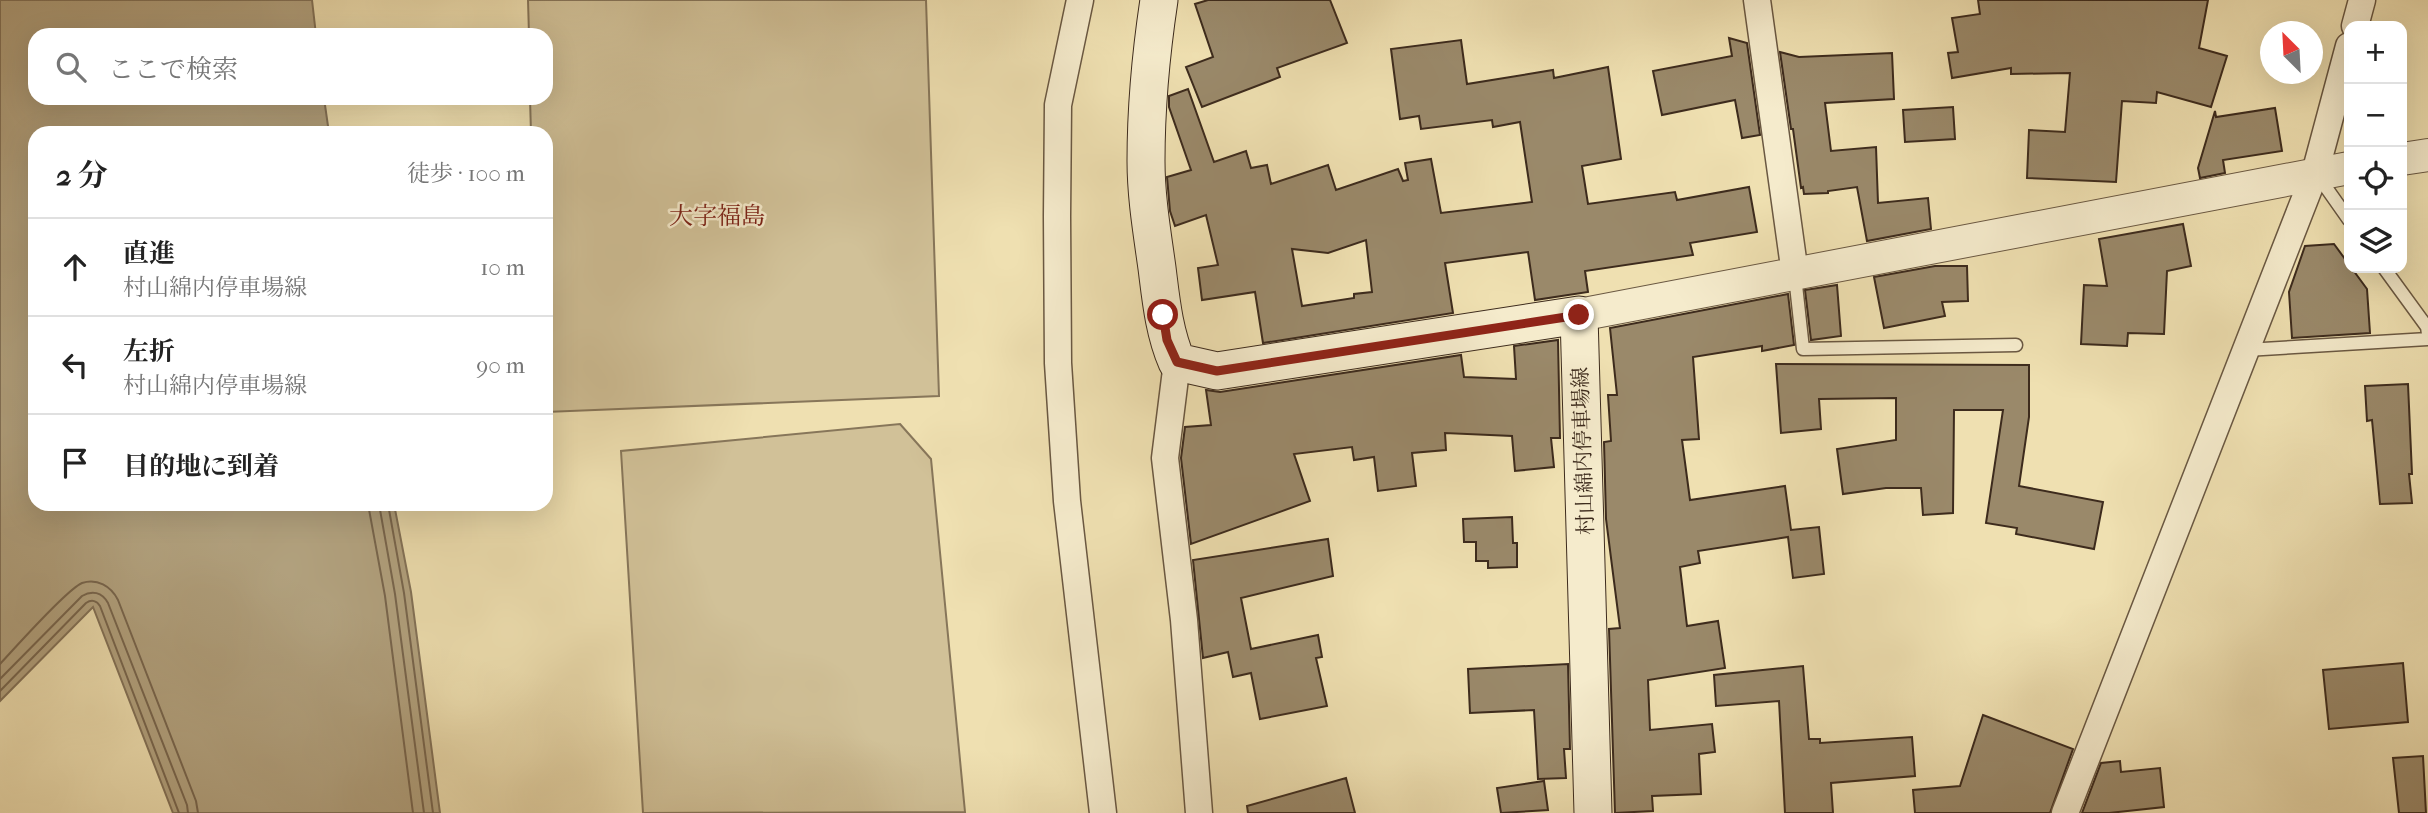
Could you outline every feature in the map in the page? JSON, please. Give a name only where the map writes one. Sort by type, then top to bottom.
[{"type":"main road","points":[[1159,0],[1150,55],[1146,162],[1148,201],[1163,315],[1167,340],[1177,362],[1217,371],[1579,315]]},
{"type":"main road","name":"村山綿内停車場線","points":[[1579,315],[1593,813]]},
{"type":"street","points":[[1080,0],[1058,104],[1058,363],[1067,501],[1103,813]]},
{"type":"street","points":[[1757,0],[1795,274]]},
{"type":"street","points":[[2356,21],[2362,0]]},
{"type":"street","points":[[2065,813],[2315,173],[2344,66]]},
{"type":"street","points":[[2407,158],[2428,155]]},
{"type":"street","points":[[1579,315],[2344,169]]},
{"type":"street","points":[[1177,362],[1165,458],[1184,620],[1199,813]]},
{"type":"lane","points":[[2315,173],[2344,213]]},
{"type":"lane","points":[[2246,350],[2428,336],[2427,327],[2388,273]]},
{"type":"lane","points":[[1795,274],[1803,349],[2016,345]]},
{"type":"shaded area","points":[[528,0],[926,0],[939,396],[553,412],[553,126],[531,126],[530,105],[553,105],[553,28],[529,28]]},
{"type":"shaded area","points":[[900,424],[931,459],[965,812],[643,813],[621,451]]},
{"type":"water","points":[[0,0],[312,0],[315,28],[28,28],[28,105],[325,105],[328,126],[28,126],[28,511],[395,511],[411,592],[440,813],[173,813],[93,607],[0,701]]},
{"type":"building","points":[[1208,0],[1330,0],[1347,43],[1277,68],[1280,77],[1202,107],[1186,67],[1213,57],[1195,4]]},
{"type":"building","points":[[1978,0],[2208,0],[2199,48],[2227,56],[2211,107],[2157,92],[2156,103],[2122,101],[2116,182],[2027,178],[2029,130],[2065,132],[2070,73],[2011,74],[2011,68],[1952,78],[1948,53],[1958,52],[1952,18],[1980,14]]},
{"type":"building","points":[[1729,38],[1747,43],[1760,135],[1742,138],[1735,100],[1662,115],[1653,71],[1732,56]]},
{"type":"building","points":[[1461,40],[1467,84],[1553,70],[1554,78],[1608,67],[1621,159],[1582,166],[1588,204],[1675,192],[1677,200],[1749,187],[1757,232],[1690,243],[1693,255],[1585,271],[1588,292],[1535,300],[1528,252],[1445,263],[1453,313],[1263,343],[1255,292],[1202,300],[1198,268],[1218,265],[1206,215],[1175,226],[1170,211],[1167,177],[1191,170],[1169,107],[1169,96],[1188,89],[1214,162],[1246,151],[1251,168],[1267,165],[1271,184],[1328,165],[1336,190],[1398,169],[1403,181],[1408,180],[1405,163],[1431,159],[1441,213],[1532,202],[1520,122],[1493,127],[1492,120],[1421,129],[1419,116],[1400,119],[1391,49]],"holes":[[[1366,240],[1372,292],[1354,294],[1354,298],[1302,306],[1292,249],[1328,253]]]},
{"type":"building","points":[[1780,52],[1799,57],[1892,53],[1894,99],[1825,103],[1831,151],[1876,147],[1878,203],[1928,198],[1931,229],[1867,241],[1857,187],[1828,193],[1804,194]]},
{"type":"building","points":[[1953,107],[1955,139],[1905,142],[1903,110]]},
{"type":"building","points":[[2275,108],[2282,151],[2223,160],[2225,173],[2200,178],[2198,168],[2215,111],[2216,117]]},
{"type":"building","points":[[2183,224],[2191,266],[2167,271],[2164,334],[2128,333],[2127,346],[2081,344],[2084,285],[2107,286],[2099,239]]},
{"type":"building","points":[[2334,244],[2344,258],[2344,273],[2355,273],[2367,289],[2370,333],[2292,338],[2289,292],[2305,246]]},
{"type":"building","points":[[1935,266],[1967,266],[1968,301],[1942,302],[1945,316],[1884,328],[1874,277]]},
{"type":"building","points":[[1837,285],[1841,336],[1811,340],[1805,290]]},
{"type":"building","points":[[1788,294],[1794,345],[1762,351],[1762,346],[1693,357],[1699,439],[1682,440],[1690,500],[1785,486],[1791,530],[1819,527],[1824,574],[1793,578],[1788,537],[1698,551],[1700,563],[1680,567],[1687,626],[1718,621],[1725,668],[1648,680],[1650,730],[1712,724],[1715,752],[1699,754],[1701,794],[1652,796],[1653,811],[1615,813],[1609,629],[1620,628],[1606,519],[1604,442],[1611,441],[1608,395],[1617,395],[1610,328]]},
{"type":"building","points":[[1558,340],[1560,438],[1551,438],[1554,467],[1515,471],[1512,436],[1445,433],[1446,450],[1412,453],[1416,486],[1378,491],[1374,457],[1354,460],[1352,447],[1294,454],[1310,501],[1191,544],[1181,458],[1185,427],[1211,425],[1206,390],[1220,392],[1461,355],[1464,377],[1516,379],[1514,346]]},
{"type":"building","points":[[1776,364],[2029,365],[2029,417],[2019,486],[2103,502],[2094,549],[2016,534],[2017,528],[1986,523],[2003,410],[1954,410],[1953,513],[1923,515],[1921,488],[1886,488],[1843,494],[1837,449],[1896,440],[1896,398],[1819,399],[1821,429],[1781,433]]},
{"type":"building","points":[[2408,384],[2412,503],[2380,504],[2372,420],[2367,421],[2365,386]]},
{"type":"building","points":[[1512,517],[1513,543],[1517,543],[1517,567],[1488,568],[1488,561],[1476,561],[1476,542],[1464,542],[1463,519]]},
{"type":"building","points":[[1328,539],[1333,576],[1241,598],[1251,649],[1318,635],[1322,657],[1316,658],[1327,706],[1260,719],[1251,673],[1233,677],[1228,652],[1203,658],[1193,560]]},
{"type":"building","points":[[2403,663],[2408,722],[2329,729],[2323,670]]},
{"type":"building","points":[[1568,664],[1570,749],[1564,749],[1566,778],[1538,779],[1534,710],[1470,713],[1468,669]]},
{"type":"building","points":[[1803,666],[1809,739],[1820,739],[1820,743],[1912,737],[1915,776],[1831,783],[1833,813],[1785,813],[1779,701],[1716,706],[1714,675]]},
{"type":"building","points":[[1983,715],[2073,749],[2050,813],[1915,813],[1913,790],[1960,786]]},
{"type":"building","points":[[2423,756],[2426,813],[2399,813],[2393,758]]},
{"type":"building","points":[[2120,761],[2121,772],[2160,768],[2164,807],[2082,813],[2101,763]]},
{"type":"building","points":[[1346,778],[1355,813],[1248,813],[1247,806]]},
{"type":"building","points":[[1544,781],[1548,810],[1501,813],[1497,788]]},
{"type":"district","name":"大字福島","points":[[717,216]]},
{"type":"route","points":[[1163,315],[1167,340],[1177,362],[1217,371],[1579,315]]}]
